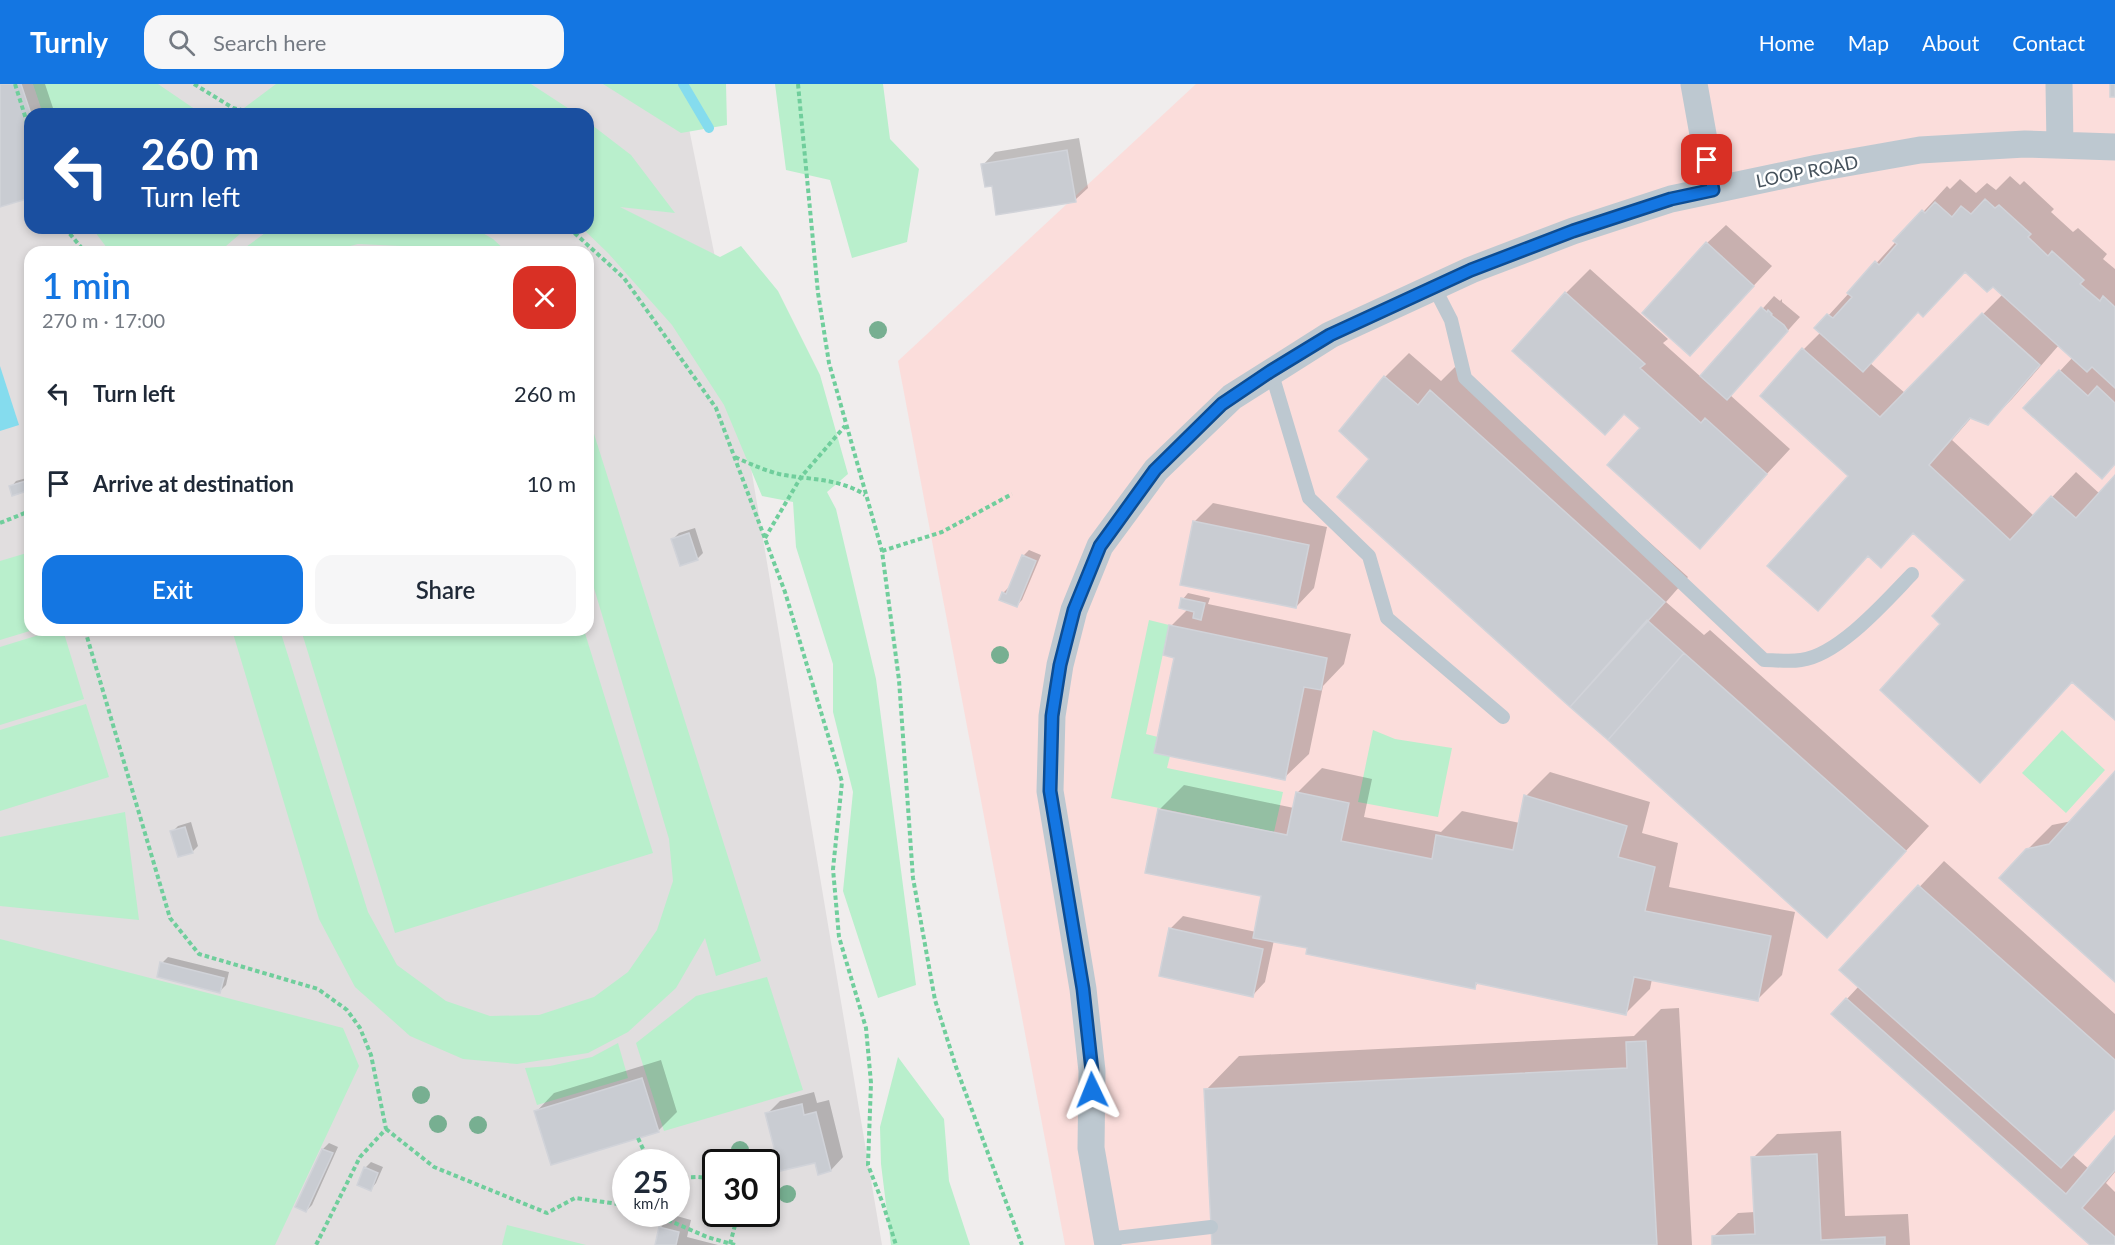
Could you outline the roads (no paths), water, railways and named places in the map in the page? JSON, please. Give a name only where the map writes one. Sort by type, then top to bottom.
[{"type":"street","points":[[1695,84],[1713,190]]},
{"type":"street","points":[[2060,84],[2060,145]]},
{"type":"street","name":"LOOP ROAD","points":[[1107,1242],[1091,1148],[1092,1071],[1083,989],[1050,791],[1052,716],[1060,665],[1074,610],[1100,546],[1155,470],[1222,404],[1330,335],[1471,270],[1573,231],[1671,199],[1914,151],[2017,144],[2115,147]]},
{"type":"lane","points":[[1434,287],[1451,320],[1465,378],[1764,660],[1802,660],[1824,652],[1861,626],[1912,574]]},
{"type":"lane","points":[[1271,371],[1309,498],[1369,556],[1387,618],[1503,717]]},
{"type":"lane","points":[[1107,1242],[1211,1227]]},
{"type":"water","points":[[0,366],[19,425],[0,431]]},
{"type":"waterway","points":[[683,84],[709,128]]}]
